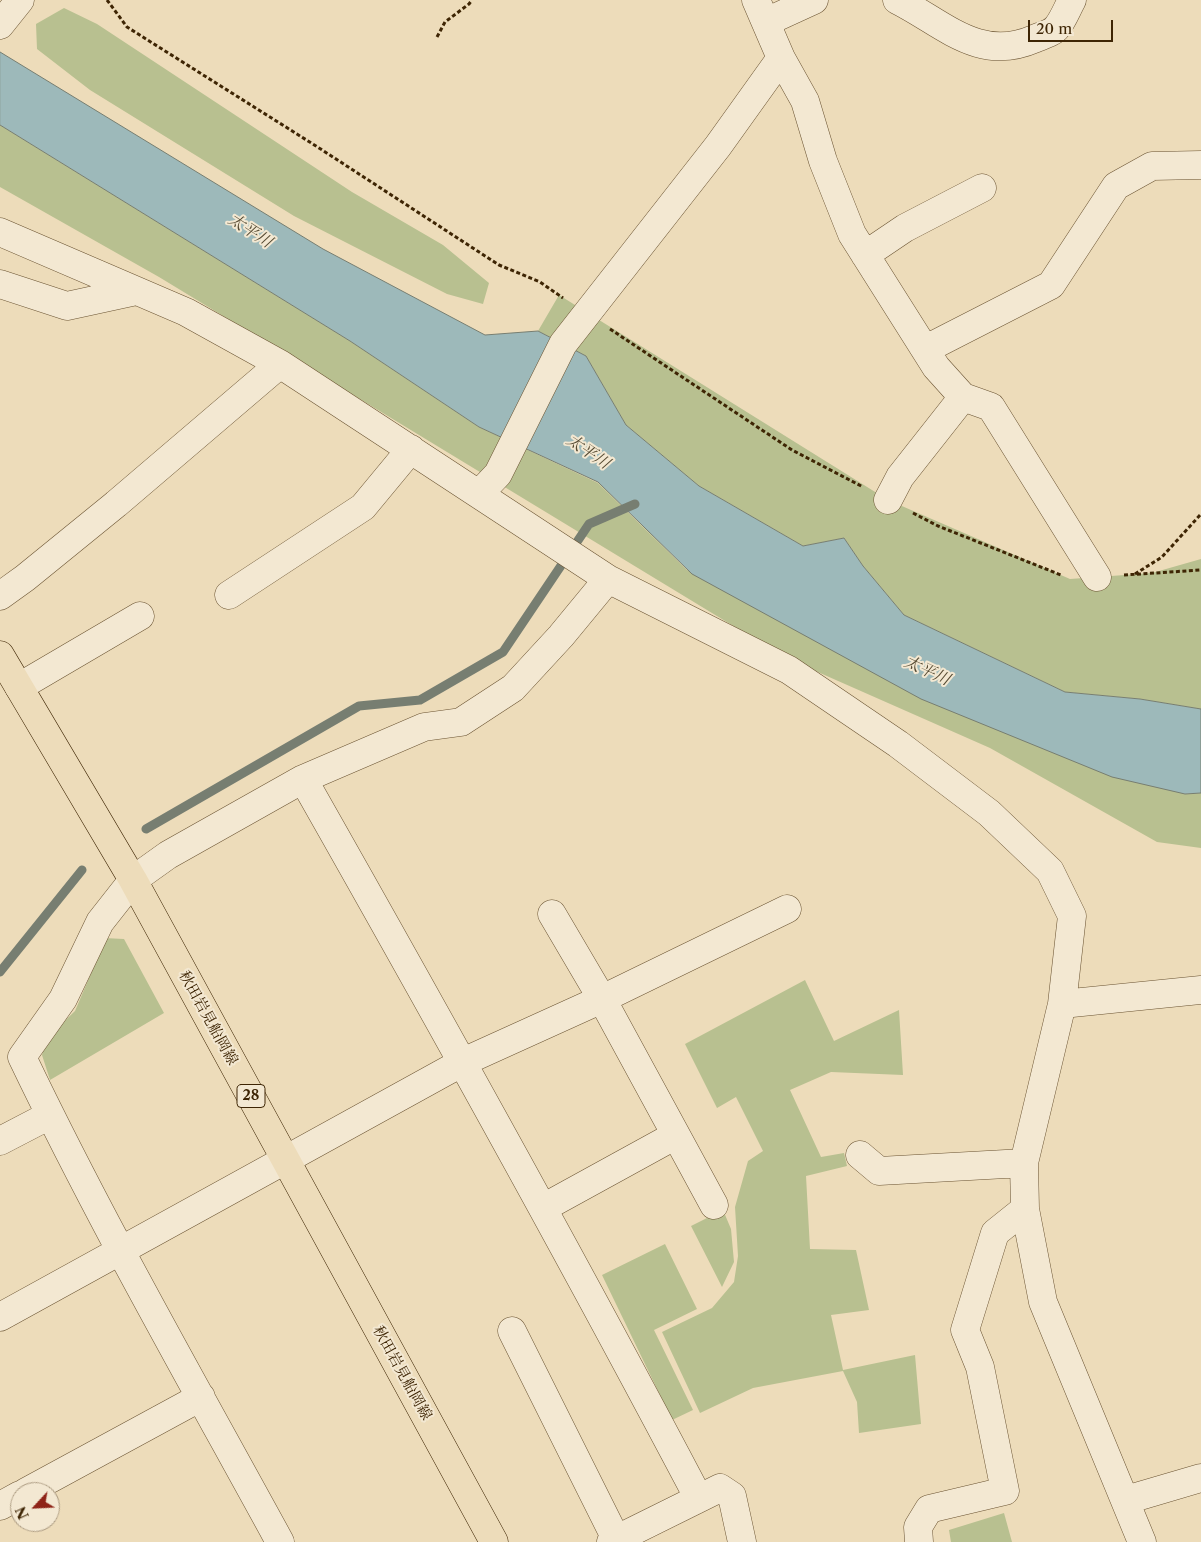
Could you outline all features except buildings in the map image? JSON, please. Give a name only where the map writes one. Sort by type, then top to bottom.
[{"type":"main road","name":"秋田岩見船岡線","points":[[0,656],[133,880],[494,1542]]},
{"type":"street","points":[[0,25],[20,0]]},
{"type":"street","points":[[814,0],[761,11],[781,58],[805,100],[823,161],[852,234],[936,367],[963,397],[991,407],[1097,577]]},
{"type":"street","points":[[897,0],[914,8],[946,30],[994,48],[1019,46],[1057,29],[1072,0]]},
{"type":"street","points":[[479,494],[498,474],[564,344],[718,146],[781,58]]},
{"type":"street","points":[[926,350],[1051,285],[1116,186],[1152,166],[1201,165]]},
{"type":"street","points":[[865,255],[905,228],[982,188]]},
{"type":"street","points":[[0,232],[186,312],[280,364],[608,580],[789,670],[898,744],[989,813],[1050,871],[1072,916],[1062,1004],[1024,1163],[1025,1209],[1043,1302],[1142,1542]]},
{"type":"street","points":[[0,284],[68,306],[136,291]]},
{"type":"street","points":[[0,596],[116,504],[280,364]]},
{"type":"street","points":[[888,500],[900,477],[963,397]]},
{"type":"street","points":[[229,595],[363,507],[411,449]]},
{"type":"street","points":[[275,1540],[201,1397],[121,1251],[22,1057],[62,999],[100,922],[133,880],[168,856],[303,779],[424,727],[461,722],[513,688],[561,636],[608,580]]},
{"type":"street","points":[[19,687],[140,616]]},
{"type":"street","points":[[303,779],[463,1062],[698,1497]]},
{"type":"street","points":[[0,1317],[463,1062],[602,999],[787,909]]},
{"type":"street","points":[[552,914],[602,999],[714,1204]]},
{"type":"street","points":[[1062,1004],[1201,990]]},
{"type":"street","points":[[0,1141],[50,1115]]},
{"type":"street","points":[[543,1208],[676,1136]]},
{"type":"street","points":[[860,1155],[879,1171],[1024,1163]]},
{"type":"street","points":[[919,1542],[918,1527],[929,1509],[1006,1491],[980,1367],[965,1330],[995,1232],[1025,1209]]},
{"type":"street","points":[[512,1331],[613,1541],[698,1497],[720,1488],[732,1496],[742,1542]]},
{"type":"street","points":[[44,1482],[201,1397]]},
{"type":"street","points":[[1126,1500],[1201,1478]]},
{"type":"path","points":[[107,0],[126,27],[316,146],[499,265],[540,282],[587,313]]},
{"type":"path","points":[[436,37],[446,22],[472,0]]},
{"type":"path","points":[[1134,575],[1162,557],[1201,514]]},
{"type":"green space","points":[[64,8],[97,24],[352,192],[443,245],[489,283],[483,304],[447,294],[294,216],[90,90],[37,49],[36,24]]},
{"type":"green space","points":[[0,125],[350,341],[479,427],[598,483],[687,570],[1185,794],[1201,793],[1201,848],[1157,842],[990,748],[786,658],[159,277],[0,187]]},
{"type":"green space","points":[[559,295],[888,500],[1070,579],[1152,573],[1201,559],[1201,709],[1140,699],[1065,692],[904,615],[863,566],[844,538],[803,546],[699,486],[626,425],[586,356],[538,331]]},
{"type":"green space","points":[[104,938],[124,939],[164,1013],[50,1080],[42,1055],[47,1038],[75,1011]]},
{"type":"green space","points":[[805,980],[834,1041],[899,1010],[903,1075],[831,1072],[790,1090],[821,1157],[844,1153],[847,1166],[806,1176],[810,1249],[856,1250],[869,1310],[831,1315],[843,1370],[915,1355],[921,1424],[859,1433],[857,1402],[843,1371],[753,1388],[700,1413],[662,1332],[712,1308],[734,1282],[738,1256],[735,1207],[748,1161],[763,1151],[736,1097],[717,1108],[685,1044]]},
{"type":"green space","points":[[723,1210],[731,1229],[734,1262],[722,1287],[691,1226]]},
{"type":"green space","points":[[665,1244],[697,1309],[654,1330],[693,1410],[672,1420],[602,1275]]},
{"type":"green space","points":[[1004,1513],[1012,1542],[951,1542],[949,1530]]},
{"type":"water","name":"太平川","points":[[0,52],[323,249],[485,335],[538,331],[586,356],[626,425],[699,486],[803,546],[844,538],[863,566],[904,615],[1065,692],[1140,699],[1201,709],[1201,793],[1185,794],[1112,777],[921,699],[692,574],[598,482],[479,427],[350,341],[0,125]]},
{"type":"waterway","points":[[146,829],[359,706],[420,700],[503,652],[589,524],[635,504]]},
{"type":"waterway","points":[[0,972],[82,870]]}]
